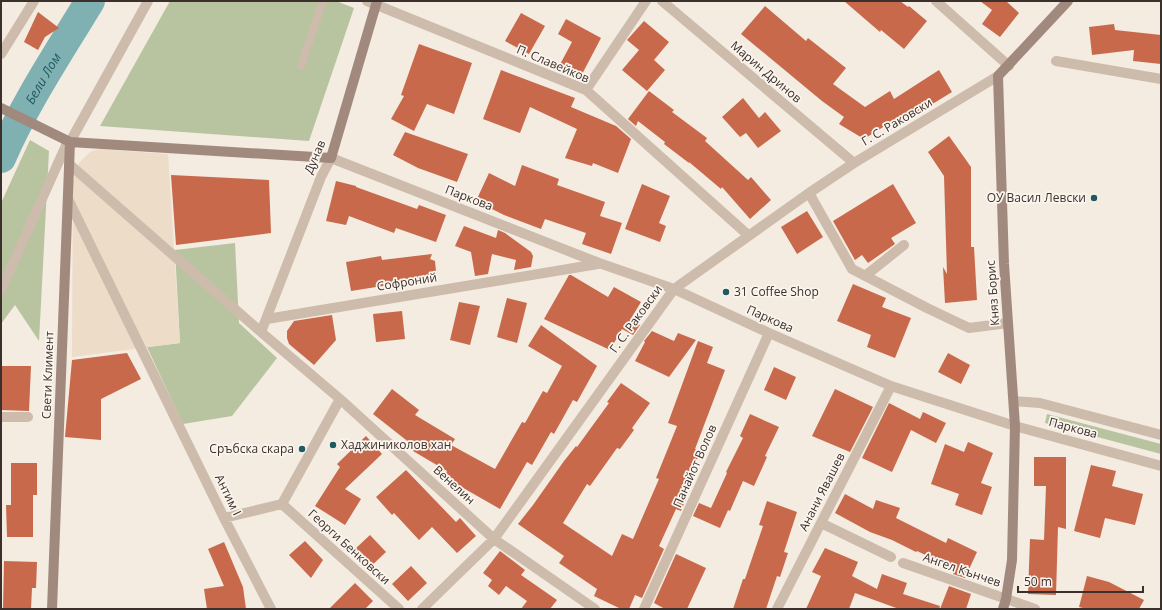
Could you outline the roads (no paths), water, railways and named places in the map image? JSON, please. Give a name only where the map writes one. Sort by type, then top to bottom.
[{"type":"street","points":[[2,48],[34,1]]},
{"type":"street","points":[[1,290],[69,141],[148,1]]},
{"type":"street","points":[[586,90],[646,1]]},
{"type":"street","name":"Марин Дринов","points":[[662,1],[854,163]]},
{"type":"street","points":[[936,1],[1009,66]]},
{"type":"street","points":[[998,76],[1009,66],[1068,1]]},
{"type":"street","name":"П. Славейков","points":[[374,2],[586,90],[748,235]]},
{"type":"street","name":"Дунав","points":[[267,319],[321,177],[331,158],[374,2]]},
{"type":"street","points":[[1056,61],[1161,79]]},
{"type":"street","name":"Г. С. Раковски","points":[[422,609],[494,539],[674,289],[748,235],[854,163],[998,76]]},
{"type":"street","name":"Княз Борис","points":[[998,76],[1004,264],[1015,426],[1012,560],[1005,604]]},
{"type":"street","points":[[1,108],[69,141],[331,158]]},
{"type":"street","name":"Свети Климент","points":[[52,609],[69,141]]},
{"type":"street","name":"Паркова","points":[[331,158],[599,263],[674,289],[768,334],[891,386],[1015,426],[1161,466]]},
{"type":"street","name":"Венелин","points":[[69,164],[340,399],[494,539],[595,609]]},
{"type":"street","points":[[809,193],[852,269],[969,328],[1008,323]]},
{"type":"street","name":"Антим I","points":[[68,200],[224,518],[271,609]]},
{"type":"street","points":[[865,276],[904,245]]},
{"type":"street","name":"Софроний","points":[[267,319],[599,263]]},
{"type":"street","points":[[261,332],[267,319]]},
{"type":"street","name":"Панайот Волов","points":[[644,609],[768,334]]},
{"type":"street","name":"Анани Явашев","points":[[777,609],[891,386]]},
{"type":"street","points":[[224,518],[282,504],[340,399]]},
{"type":"street","points":[[1014,401],[1040,403],[1161,435]]},
{"type":"street","points":[[1,417],[28,417]]},
{"type":"street","name":"Георги Бенковски","points":[[282,504],[398,609]]},
{"type":"street","points":[[821,523],[891,557]]},
{"type":"street","name":"Ангел Кънчев","points":[[903,563],[1005,604],[1035,609]]},
{"type":"lane","points":[[302,66],[323,1]]},
{"type":"waterway","name":"Бели Лом","points":[[1,158],[21,117],[90,1]]},
{"type":"place","name":"ОУ Васил Левски","points":[[1094,198]]},
{"type":"place","name":"31 Coffee Shop","points":[[726,292]]},
{"type":"place","name":"Хаджиниколов хан","points":[[333,445]]},
{"type":"place","name":"Сръбска скара","points":[[302,449]]}]
